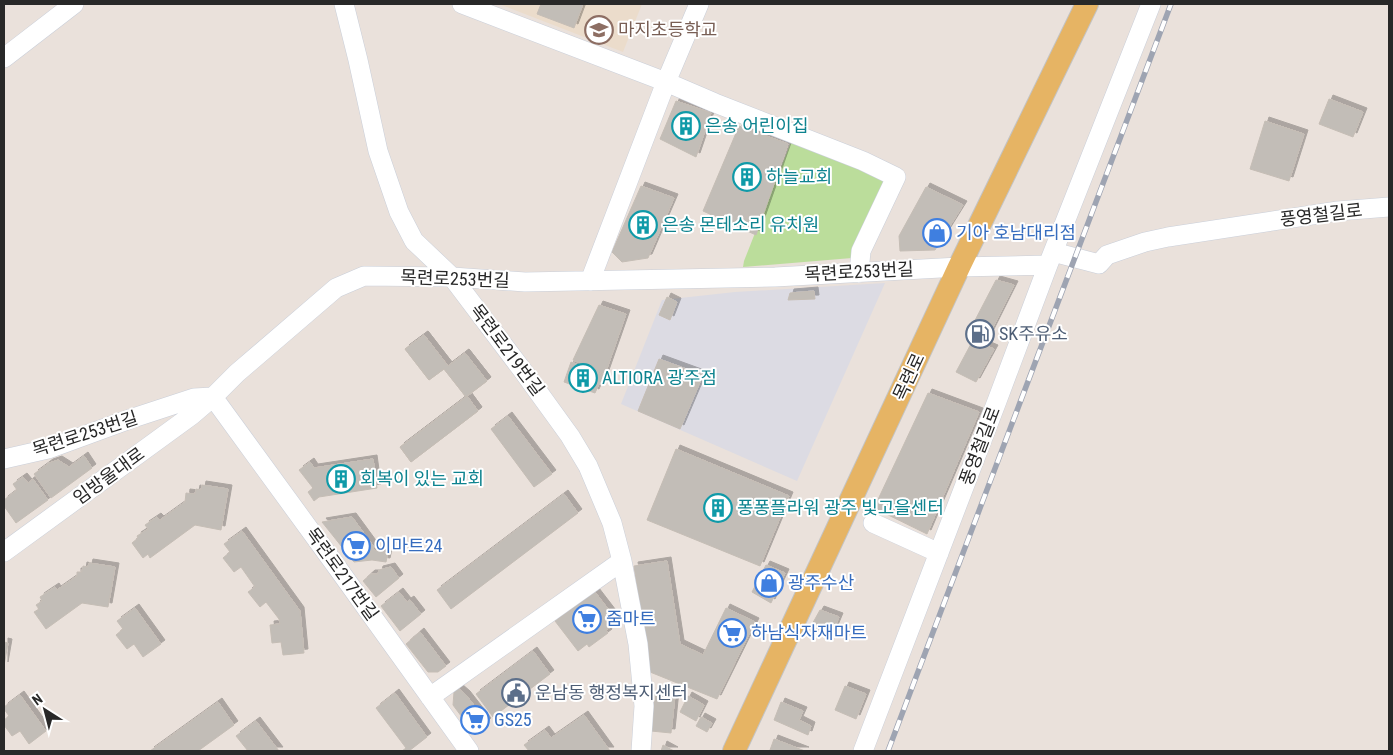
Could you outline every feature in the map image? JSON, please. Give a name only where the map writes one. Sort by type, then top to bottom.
[{"type":"main road","name":"목련로","points":[[734,751],[959,267],[1087,4]]},
{"type":"street","points":[[4,58],[74,4]]},
{"type":"street","name":"목련로219번길","points":[[344,4],[378,151],[399,212],[414,241],[452,277],[570,436],[588,466],[612,523],[622,561],[638,644],[644,706],[641,751]]},
{"type":"street","points":[[462,4],[666,82],[863,161],[896,177],[861,251],[859,272]]},
{"type":"street","points":[[590,281],[666,82],[699,4]]},
{"type":"street","name":"풍영철길로","points":[[863,751],[1050,258],[1151,4]]},
{"type":"street","name":"풍영철길로","points":[[1050,258],[1099,264],[1107,254],[1168,237],[1335,211],[1389,207]]},
{"type":"street","name":"목련로253번길","points":[[4,459],[48,448],[194,398],[213,397],[237,373],[336,288],[364,276],[452,277],[525,282],[775,277],[959,267],[1050,258]]},
{"type":"street","name":"임방울대로","points":[[4,552],[192,415],[213,397]]},
{"type":"street","name":"목련로217번길","points":[[213,397],[469,751]]},
{"type":"street","points":[[873,523],[939,553]]},
{"type":"street","points":[[430,696],[622,561]]},
{"type":"shaded area","name":"마지초등학교","points":[[499,4],[642,4],[623,52]]},
{"type":"shaded area","points":[[885,283],[797,481],[621,404],[662,300],[735,292]]},
{"type":"green space","points":[[791,142],[883,178],[885,183],[852,258],[743,267],[744,261]]},
{"type":"building","points":[[541,4],[583,4],[574,28],[537,14]]},
{"type":"building","points":[[1329,99],[1363,112],[1353,137],[1319,124]]},
{"type":"building","name":"은송 어린이집","points":[[676,101],[711,113],[696,157],[660,139]]},
{"type":"building","points":[[1265,121],[1304,134],[1289,181],[1250,169]]},
{"type":"building","name":"하늘교회","points":[[739,126],[788,144],[756,235],[703,211]]},
{"type":"building","name":"은송 몬테소리 유치원","points":[[641,186],[674,198],[648,258],[622,262],[612,252]]},
{"type":"building","points":[[926,187],[963,205],[935,250],[900,251],[899,236]]},
{"type":"building","points":[[996,280],[1014,285],[988,337],[971,328]]},
{"type":"building","points":[[814,291],[815,299],[788,300],[790,293]]},
{"type":"building","points":[[667,297],[677,302],[670,320],[659,315]]},
{"type":"building","points":[[599,305],[626,314],[605,374],[573,360]]},
{"type":"building","points":[[424,335],[448,366],[465,353],[487,381],[466,397],[444,369],[429,380],[405,349]]},
{"type":"building","points":[[424,335],[448,366],[465,353],[487,381],[467,396],[478,411],[411,462],[400,447],[466,397],[444,369],[429,380],[405,349]]},
{"type":"building","points":[[973,340],[994,349],[976,382],[956,372]]},
{"type":"building","points":[[659,359],[703,375],[680,429],[638,411]]},
{"type":"building","name":"ALTIORA 광주점","points":[[571,362],[603,375],[595,393],[564,382]]},
{"type":"building","points":[[928,393],[979,412],[927,534],[874,508]]},
{"type":"building","points":[[467,396],[478,411],[411,462],[400,447]]},
{"type":"building","points":[[508,416],[552,474],[534,487],[491,429]]},
{"type":"building","name":"퐁퐁플라워 광주 빛고을센터","points":[[676,449],[789,496],[760,566],[647,520]]},
{"type":"building","points":[[84,456],[92,468],[51,498],[34,474],[49,463],[58,460],[69,467]]},
{"type":"building","name":"회복이 있는 교회","points":[[373,459],[377,488],[319,497],[314,501],[308,492],[313,488],[299,470],[310,462],[314,468]]},
{"type":"building","points":[[23,477],[28,483],[33,479],[48,500],[16,523],[4,506],[4,500],[17,490],[13,484]]},
{"type":"building","points":[[202,485],[228,489],[221,530],[195,525],[150,558],[148,554],[143,558],[132,543],[138,538],[137,536],[148,529],[145,525],[157,517],[160,520],[185,502],[186,493],[195,494],[196,489],[201,490]]},
{"type":"building","points":[[564,494],[578,513],[451,609],[437,590]]},
{"type":"building","points":[[352,517],[374,547],[373,550],[388,553],[386,562],[372,560],[354,562],[322,522]]},
{"type":"building","points":[[242,531],[300,611],[304,653],[283,655],[281,642],[272,643],[270,625],[280,624],[279,619],[266,602],[260,607],[248,592],[255,587],[241,567],[234,572],[223,558],[230,552],[224,544]]},
{"type":"building","name":"하남식자재마트","points":[[667,561],[680,644],[703,655],[726,608],[755,622],[717,699],[650,672],[634,566]]},
{"type":"building","points":[[89,563],[115,567],[108,607],[82,603],[46,629],[34,612],[39,609],[36,605],[42,601],[40,597],[55,587],[57,590],[77,576],[77,572],[82,572],[83,566],[88,567]]},
{"type":"building","name":"광주수산","points":[[766,565],[785,573],[771,603],[752,592]]},
{"type":"building","points":[[391,567],[399,578],[376,597],[363,581],[371,574],[378,574],[379,570]]},
{"type":"building","points":[[399,592],[407,602],[410,600],[421,614],[400,631],[381,606]]},
{"type":"building","points":[[595,592],[618,622],[606,630],[608,633],[589,647],[587,644],[578,651],[555,621]]},
{"type":"building","points":[[135,608],[161,644],[143,657],[134,644],[127,649],[116,635],[123,629],[117,621]]},
{"type":"building","points":[[820,610],[839,617],[831,636],[810,628]]},
{"type":"building","points":[[420,632],[446,666],[438,672],[428,672],[406,644]]},
{"type":"building","points":[[4,642],[8,643],[4,666]]},
{"type":"building","name":"운남동 행정복지센터","points":[[533,651],[550,674],[493,717],[476,694]]},
{"type":"building","points":[[845,686],[866,694],[856,719],[835,710]]},
{"type":"building","points":[[458,688],[466,695],[487,722],[473,732],[453,705],[454,692]]},
{"type":"building","points":[[395,693],[427,737],[409,751],[402,751],[406,748],[376,708]]},
{"type":"building","points":[[655,693],[675,695],[671,733],[651,731]]},
{"type":"building","points":[[20,695],[46,731],[29,744],[20,731],[12,736],[4,725],[4,720],[9,716],[4,707]]},
{"type":"building","points":[[688,696],[704,705],[696,721],[680,712]]},
{"type":"building","points":[[218,702],[234,725],[198,751],[150,751]]},
{"type":"building","points":[[781,702],[803,711],[799,720],[811,726],[808,735],[774,720]]},
{"type":"building","points":[[584,715],[610,751],[529,751],[524,745],[545,730],[551,738]]},
{"type":"building","points":[[701,717],[712,723],[707,732],[696,726]]},
{"type":"building","points":[[256,721],[279,751],[248,751],[236,736]]},
{"type":"building","points":[[774,739],[805,751],[770,750]]},
{"type":"building","points":[[663,745],[674,751],[661,751]]},
{"type":"railway","points":[[888,751],[1171,4]]},
{"type":"place","name":"마지초등학교","points":[[599,30]]},
{"type":"place","name":"은송 어린이집","points":[[686,126]]},
{"type":"place","name":"하늘교회","points":[[747,177]]},
{"type":"place","name":"은송 몬테소리 유치원","points":[[643,225]]},
{"type":"place","name":"기아 호남대리점","points":[[937,233]]},
{"type":"place","name":"SK주유소","points":[[980,334]]},
{"type":"place","name":"ALTIORA 광주점","points":[[583,378]]},
{"type":"place","name":"회복이 있는 교회","points":[[341,479]]},
{"type":"place","name":"퐁퐁플라워 광주 빛고을센터","points":[[718,508]]},
{"type":"place","name":"이마트24","points":[[356,546]]},
{"type":"place","name":"광주수산","points":[[769,583]]},
{"type":"place","name":"줌마트","points":[[587,619]]},
{"type":"place","name":"하남식자재마트","points":[[732,633]]},
{"type":"place","name":"운남동 행정복지센터","points":[[516,693]]},
{"type":"place","name":"GS25","points":[[475,720]]}]
